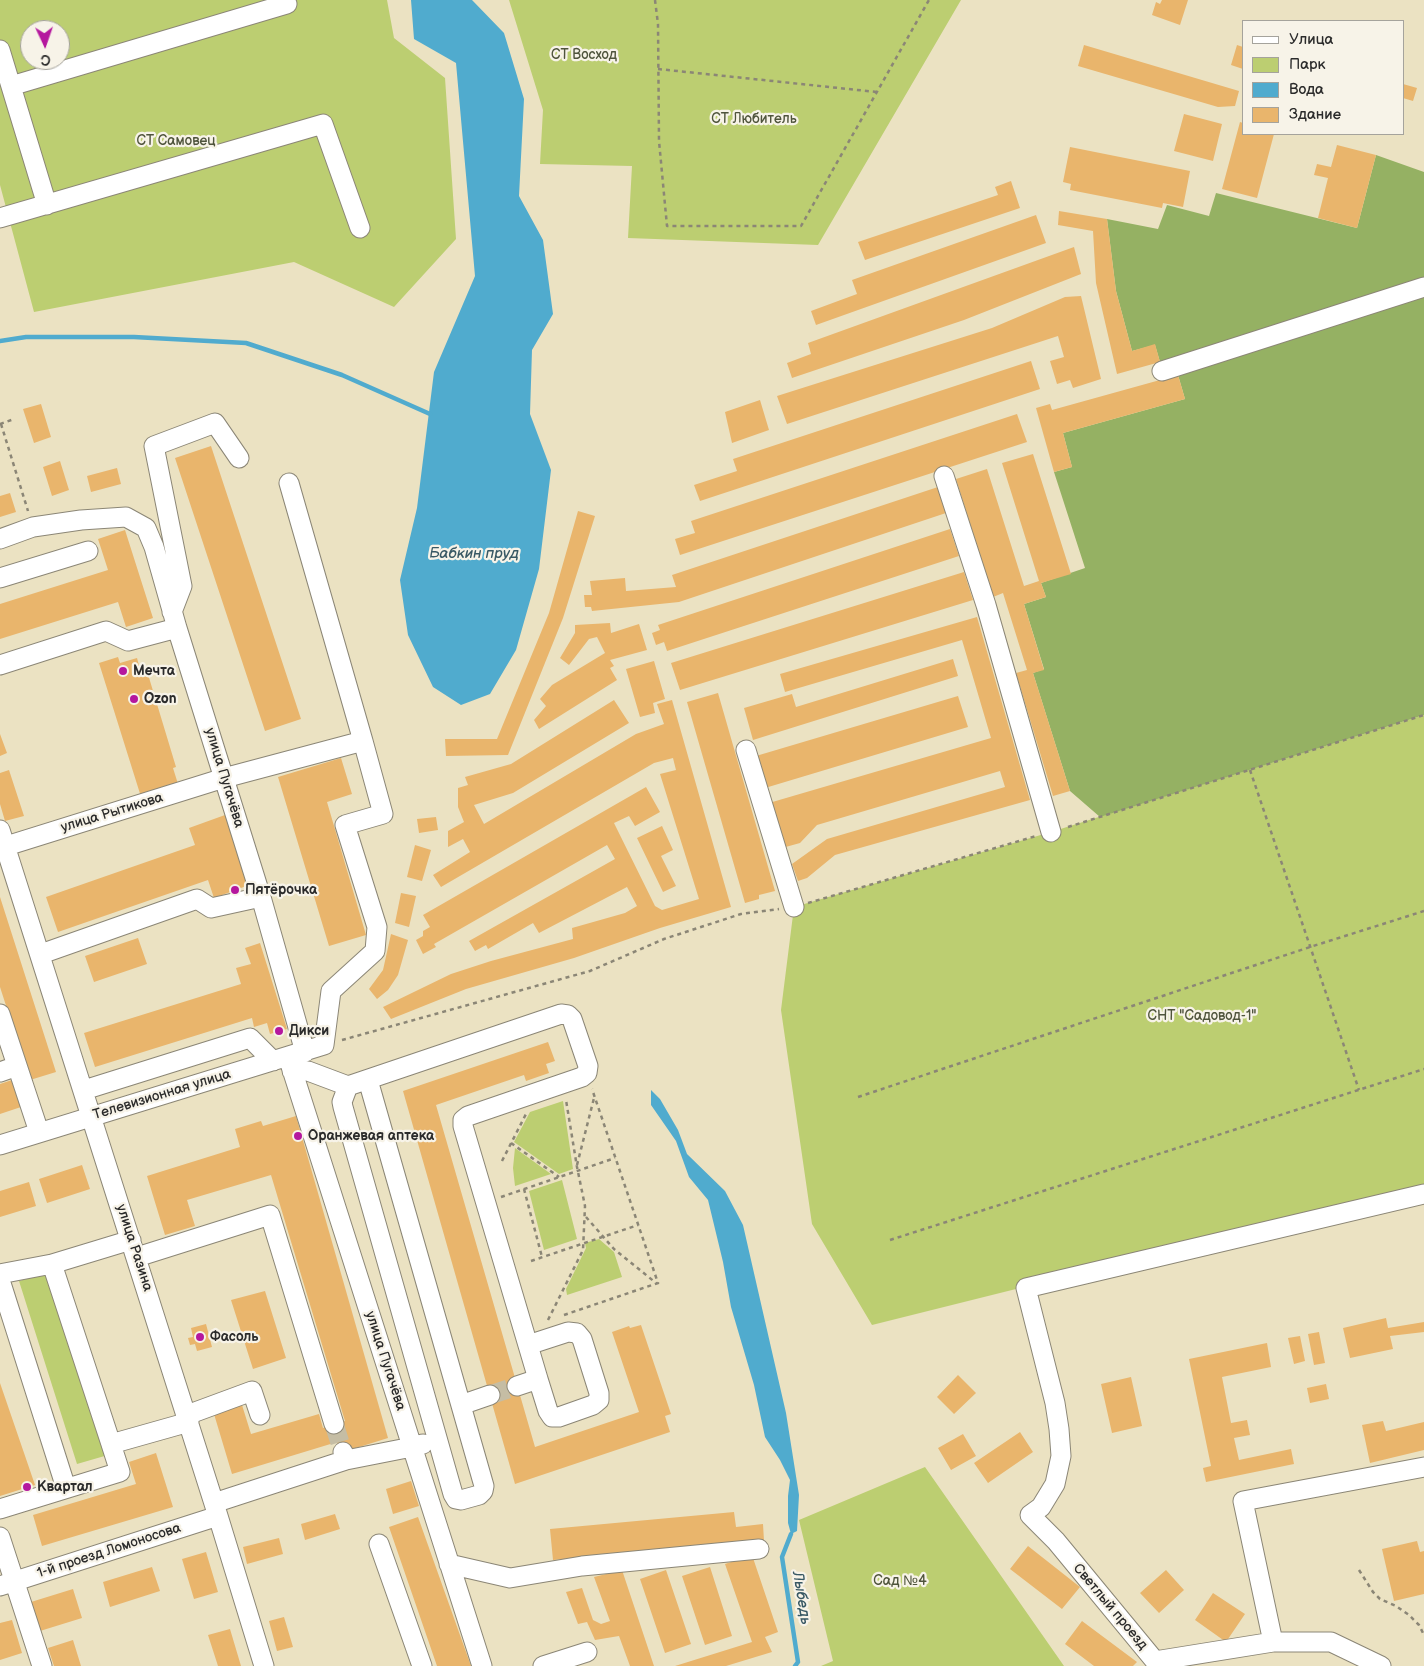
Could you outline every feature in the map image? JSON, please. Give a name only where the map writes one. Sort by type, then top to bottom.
[{"type":"street","points":[[11,86],[287,4]]},
{"type":"street","points":[[0,50],[47,204]]},
{"type":"street","points":[[0,218],[323,124],[360,228]]},
{"type":"street","points":[[1162,371],[1424,287]]},
{"type":"street","points":[[0,665],[106,631],[128,641],[175,620],[182,586],[154,446],[214,423],[239,458]]},
{"type":"street","points":[[944,476],[986,605],[1051,832]]},
{"type":"street","points":[[289,483],[383,814],[345,825],[377,927],[375,951],[331,991],[324,1045]]},
{"type":"street","name":"улица Пугачёва","points":[[33,527],[126,516],[146,528],[154,547],[261,897],[289,1060],[482,1666]]},
{"type":"street","points":[[0,539],[33,527]]},
{"type":"street","points":[[0,578],[88,551]]},
{"type":"street","name":"улица Рытикова","points":[[2,841],[363,741]]},
{"type":"street","points":[[746,750],[794,907]]},
{"type":"street","name":"улица Разина","points":[[2,841],[84,1090],[264,1666]]},
{"type":"street","points":[[40,954],[197,899],[211,908],[261,897]]},
{"type":"street","points":[[0,1014],[9,1069],[39,1132]]},
{"type":"street","points":[[84,1090],[250,1038],[308,1071],[348,1086],[562,1014],[568,1015],[572,1019],[588,1066],[586,1073],[582,1077],[468,1116],[463,1120],[462,1126],[538,1379],[548,1411],[552,1416],[559,1417],[593,1405],[599,1400],[599,1393],[582,1339],[577,1333],[568,1332],[528,1345]]},
{"type":"street","name":"Телевизионная улица","points":[[0,1145],[289,1060],[324,1045]]},
{"type":"street","points":[[348,1086],[342,1102],[343,1107],[453,1494],[456,1499],[461,1500],[479,1495],[483,1492],[484,1486],[368,1080]]},
{"type":"street","name":"Светлый проезд","points":[[1381,1666],[1330,1642],[1272,1642],[1155,1661],[1056,1541],[1030,1515],[1041,1507],[1055,1484],[1061,1456],[1060,1429],[1055,1403],[1026,1288],[1424,1194]]},
{"type":"street","points":[[0,1274],[134,1249],[270,1215],[334,1424]]},
{"type":"street","points":[[0,1509],[120,1472],[52,1264]]},
{"type":"street","points":[[0,1280],[66,1488]]},
{"type":"street","points":[[517,1386],[538,1379]]},
{"type":"street","points":[[112,1444],[188,1418],[252,1391],[260,1415]]},
{"type":"street","points":[[461,1405],[490,1395]]},
{"type":"street","name":"1-й проезд Ломоносова","points":[[7,1584],[216,1509],[344,1456],[412,1447],[437,1439]]},
{"type":"street","points":[[1272,1642],[1243,1501],[1424,1467]]},
{"type":"street","points":[[0,1537],[7,1584],[42,1666]]},
{"type":"street","points":[[379,1544],[422,1666]]},
{"type":"street","points":[[450,1564],[510,1578],[582,1566],[759,1548]]},
{"type":"street","points":[[543,1666],[587,1652]]},
{"type":"path","points":[[655,0],[658,24],[658,141],[667,226],[801,226],[929,0]]},
{"type":"path","points":[[658,69],[877,92]]},
{"type":"path","points":[[14,419],[0,424],[33,527]]},
{"type":"path","points":[[324,1045],[590,971],[664,940],[741,914],[794,907],[1051,832],[1424,715]]},
{"type":"path","points":[[1250,770],[1359,1090]]},
{"type":"path","points":[[858,1097],[1424,911]]},
{"type":"path","points":[[890,1240],[1424,1069]]},
{"type":"path","points":[[586,1073],[658,1283],[656,1284]]},
{"type":"path","points":[[577,1169],[594,1096]]},
{"type":"path","points":[[566,1099],[585,1206],[584,1250],[548,1320],[656,1284]]},
{"type":"path","points":[[502,1161],[527,1112]]},
{"type":"path","points":[[511,1143],[559,1177]]},
{"type":"path","points":[[485,1202],[577,1169],[615,1158]]},
{"type":"path","points":[[524,1189],[542,1257]]},
{"type":"path","points":[[585,1216],[614,1248],[656,1284]]},
{"type":"path","points":[[531,1261],[638,1225]]},
{"type":"path","points":[[1360,1570],[1373,1592],[1380,1599],[1410,1615],[1419,1625],[1424,1635]]},
{"type":"green space","name":"СТ Самовец","points":[[0,0],[387,0],[394,38],[445,78],[456,239],[394,307],[294,262],[34,312],[0,185]]},
{"type":"green space","name":"СТ Любитель","points":[[509,0],[961,0],[818,245],[628,238],[632,166],[540,164],[543,110]]},
{"type":"green space","points":[[1376,155],[1424,172],[1424,715],[1100,817],[1070,791],[1033,673],[1044,669],[1024,604],[1046,597],[1041,583],[1085,568],[1054,472],[1072,467],[1063,433],[1185,399],[1178,375],[1160,362],[1155,345],[1132,351],[1116,291],[1107,219],[1158,229],[1167,205],[1209,216],[1216,193],[1357,228]]},
{"type":"green space","name":"СНТ \"Садовод-1\"","points":[[1424,715],[1424,1187],[872,1325],[812,1224],[781,1010],[794,907],[1051,832]]},
{"type":"green space","points":[[563,1101],[573,1169],[559,1174],[514,1142],[530,1112]]},
{"type":"green space","points":[[515,1148],[551,1174],[515,1186],[513,1168]]},
{"type":"green space","points":[[562,1180],[577,1239],[544,1250],[529,1191]]},
{"type":"green space","points":[[599,1239],[614,1252],[622,1277],[567,1295],[566,1289],[586,1248],[585,1243]]},
{"type":"green space","points":[[50,1272],[108,1455],[77,1464],[19,1281]]},
{"type":"green space","name":"Сад №4","points":[[925,1467],[1064,1666],[821,1666],[833,1661],[799,1520]]},
{"type":"water","name":"Бабкин пруд","points":[[411,0],[472,0],[504,33],[524,99],[519,196],[543,240],[553,314],[532,350],[530,414],[551,470],[539,569],[516,650],[490,694],[461,705],[433,687],[408,635],[400,580],[417,508],[434,372],[475,276],[456,63],[414,39]]},
{"type":"water","points":[[651,1090],[660,1099],[678,1130],[687,1154],[725,1191],[743,1225],[786,1413],[799,1495],[797,1531],[791,1534],[788,1523],[790,1480],[765,1437],[754,1385],[731,1307],[723,1262],[708,1200],[689,1177],[676,1141],[651,1105]]},
{"type":"building","points":[[1162,0],[1188,0],[1180,25],[1152,15],[1156,2],[1160,4]]},
{"type":"building","points":[[1084,45],[1239,91],[1235,106],[1218,107],[1078,66]]},
{"type":"building","points":[[1237,45],[1242,47],[1242,69],[1231,65]]},
{"type":"building","points":[[1404,84],[1417,88],[1413,101],[1404,98]]},
{"type":"building","points":[[1184,114],[1222,124],[1213,161],[1174,151]]},
{"type":"building","points":[[1240,122],[1242,123],[1242,135],[1274,135],[1257,198],[1222,189]]},
{"type":"building","points":[[1337,145],[1376,155],[1357,228],[1318,218],[1328,178],[1314,175],[1317,164],[1331,167]]},
{"type":"building","points":[[1070,147],[1190,171],[1183,207],[1163,203],[1162,208],[1070,190],[1071,184],[1063,182]]},
{"type":"building","points":[[1011,181],[1020,208],[865,260],[858,242],[998,195],[995,187]]},
{"type":"building","points":[[1059,211],[1107,219],[1116,291],[1132,351],[1155,344],[1160,362],[1117,374],[1096,283],[1093,231],[1058,225]]},
{"type":"building","points":[[1036,215],[1046,243],[816,325],[811,311],[857,294],[852,280]]},
{"type":"building","points":[[1074,247],[1081,274],[964,320],[792,378],[787,363],[811,354],[808,343]]},
{"type":"building","points":[[1081,296],[1101,379],[1073,388],[1070,380],[1057,384],[1050,361],[1064,357],[1058,336],[787,424],[777,396],[992,328],[1065,297]]},
{"type":"building","points":[[1031,361],[1040,389],[700,501],[694,485],[737,471],[733,459]]},
{"type":"building","points":[[1178,375],[1185,399],[1063,433],[1072,467],[1054,472],[1036,408],[1050,404],[1052,410]]},
{"type":"building","points":[[760,400],[769,430],[732,443],[725,412]]},
{"type":"building","points":[[41,404],[51,437],[34,443],[23,409]]},
{"type":"building","points":[[1017,414],[1027,442],[680,555],[675,539],[695,533],[691,521]]},
{"type":"building","points":[[211,446],[301,719],[265,731],[175,458]]},
{"type":"building","points":[[1033,454],[1071,574],[1041,583],[1046,597],[1024,604],[1044,670],[1033,673],[1070,791],[1053,796],[1016,673],[1027,670],[1003,593],[993,597],[956,479],[987,469],[1024,586],[1039,581],[1002,463]]},
{"type":"building","points":[[60,461],[69,490],[52,496],[43,467]]},
{"type":"building","points":[[117,468],[121,484],[91,492],[87,476]]},
{"type":"building","points":[[938,487],[946,513],[679,602],[592,611],[591,607],[585,607],[584,595],[592,595],[590,581],[625,578],[626,591],[676,587],[672,575]]},
{"type":"building","points":[[10,493],[16,512],[0,517],[0,496]]},
{"type":"building","points":[[578,511],[595,516],[563,618],[508,755],[446,756],[445,739],[497,739],[549,613]]},
{"type":"building","points":[[950,529],[959,556],[667,651],[664,642],[656,645],[652,633],[660,630],[658,625]]},
{"type":"building","points":[[125,530],[153,618],[126,627],[118,602],[0,639],[0,604],[108,570],[98,539]]},
{"type":"building","points":[[964,572],[973,600],[680,690],[671,663]]},
{"type":"building","points":[[977,617],[1030,800],[835,855],[807,878],[798,881],[792,864],[827,839],[1005,787],[1000,771],[817,825],[800,843],[782,848],[769,803],[991,738],[962,640],[785,692],[780,674]]},
{"type":"building","points":[[610,623],[611,633],[639,624],[647,650],[610,660],[614,666],[610,668],[617,680],[539,729],[534,720],[546,706],[540,699],[552,685],[605,653],[597,637],[589,639],[569,665],[560,658],[575,633],[575,625]]},
{"type":"building","points":[[118,657],[120,663],[137,658],[141,673],[147,671],[176,767],[173,768],[178,784],[142,800],[99,663]]},
{"type":"building","points":[[953,659],[958,676],[753,740],[744,708],[792,694],[796,707]]},
{"type":"building","points":[[654,661],[665,699],[653,703],[655,713],[640,717],[626,669]]},
{"type":"building","points":[[718,693],[775,891],[759,895],[759,899],[745,903],[687,702]]},
{"type":"building","points":[[958,696],[968,727],[765,788],[756,756]]},
{"type":"building","points":[[614,700],[629,723],[513,793],[474,805],[484,824],[636,734],[664,724],[657,704],[672,700],[731,907],[660,928],[574,958],[466,989],[391,1019],[383,1007],[451,974],[573,939],[572,928],[625,913],[637,906],[627,887],[539,933],[533,923],[488,949],[486,945],[475,951],[469,941],[615,859],[607,845],[434,944],[436,947],[423,954],[416,940],[423,936],[423,931],[430,927],[423,915],[646,787],[660,812],[635,826],[629,816],[614,823],[655,906],[662,910],[699,899],[660,774],[676,770],[673,758],[654,763],[441,887],[433,875],[470,852],[463,839],[448,847],[448,831],[464,822],[458,807],[458,788],[468,785],[465,777],[511,764]]},
{"type":"building","points":[[0,734],[7,753],[0,756]]},
{"type":"building","points":[[341,758],[352,794],[327,802],[366,935],[329,946],[278,777]]},
{"type":"building","points":[[9,770],[24,816],[5,821],[0,804],[0,773]]},
{"type":"building","points":[[225,815],[249,885],[214,898],[208,880],[58,932],[46,897],[195,845],[189,828]]},
{"type":"building","points":[[436,817],[438,830],[419,833],[417,819]]},
{"type":"building","points":[[662,826],[673,850],[661,856],[676,886],[663,892],[637,838]]},
{"type":"building","points":[[415,845],[431,850],[422,881],[407,877]]},
{"type":"building","points":[[401,893],[416,896],[409,927],[395,923]]},
{"type":"building","points":[[0,897],[56,1072],[30,1080],[0,987]]},
{"type":"building","points":[[391,934],[408,940],[398,975],[388,990],[377,999],[369,989],[383,970]]},
{"type":"building","points":[[138,938],[147,964],[94,982],[85,956]]},
{"type":"building","points":[[260,943],[287,1029],[270,1034],[267,1023],[254,1027],[252,1018],[95,1067],[84,1033],[241,984],[236,968],[251,964],[245,948]]},
{"type":"building","points":[[548,1042],[555,1061],[546,1064],[549,1073],[526,1081],[524,1075],[436,1105],[535,1447],[639,1412],[612,1332],[629,1326],[630,1328],[641,1325],[671,1414],[665,1416],[670,1432],[515,1484],[403,1091]]},
{"type":"building","points":[[12,1080],[21,1107],[0,1114],[0,1084]]},
{"type":"building","points":[[296,1116],[388,1438],[340,1453],[337,1442],[232,1474],[214,1414],[242,1405],[251,1434],[319,1414],[323,1428],[345,1421],[271,1175],[187,1200],[195,1226],[165,1235],[147,1176],[240,1147],[235,1129],[261,1121],[263,1126]]},
{"type":"building","points":[[82,1165],[90,1189],[47,1203],[39,1179]]},
{"type":"building","points":[[29,1182],[36,1206],[0,1217],[0,1191]]},
{"type":"building","points":[[265,1291],[286,1358],[253,1369],[231,1300]]},
{"type":"building","points":[[1386,1318],[1388,1328],[1424,1322],[1424,1332],[1390,1336],[1393,1349],[1350,1358],[1343,1328]]},
{"type":"building","name":"Фасоль","points":[[206,1324],[212,1347],[197,1351],[195,1344],[190,1345],[188,1338],[193,1337],[191,1328]]},
{"type":"building","points":[[1319,1332],[1325,1363],[1314,1365],[1308,1334]]},
{"type":"building","points":[[1300,1336],[1305,1361],[1294,1364],[1288,1338]]},
{"type":"building","points":[[1267,1343],[1271,1367],[1222,1377],[1231,1423],[1247,1420],[1250,1435],[1234,1438],[1239,1460],[1291,1449],[1294,1464],[1206,1482],[1203,1468],[1211,1466],[1189,1359]]},
{"type":"building","points":[[958,1375],[976,1393],[954,1414],[937,1397]]},
{"type":"building","points":[[1131,1377],[1142,1426],[1112,1433],[1101,1384]]},
{"type":"building","points":[[0,1383],[35,1485],[0,1496]]},
{"type":"building","points":[[1326,1384],[1329,1399],[1310,1403],[1307,1388]]},
{"type":"building","points":[[1383,1421],[1386,1431],[1424,1422],[1424,1450],[1370,1463],[1362,1425]]},
{"type":"building","points":[[1020,1432],[1033,1452],[988,1483],[974,1463]]},
{"type":"building","points":[[963,1434],[976,1456],[951,1470],[938,1448]]},
{"type":"building","points":[[156,1453],[173,1507],[42,1546],[33,1515],[136,1484],[129,1462]]},
{"type":"building","points":[[411,1481],[419,1506],[393,1514],[386,1489]]},
{"type":"building","points":[[734,1512],[736,1527],[763,1524],[764,1541],[553,1560],[550,1529]]},
{"type":"building","points":[[335,1514],[340,1529],[305,1540],[301,1524]]},
{"type":"building","points":[[418,1517],[471,1666],[437,1666],[389,1527]]},
{"type":"building","points":[[279,1538],[283,1554],[247,1564],[243,1547]]},
{"type":"building","points":[[1417,1541],[1420,1552],[1424,1551],[1424,1594],[1394,1601],[1382,1549]]},
{"type":"building","points":[[1028,1546],[1080,1587],[1062,1609],[1010,1569]]},
{"type":"building","points":[[206,1552],[218,1592],[194,1599],[182,1559]]},
{"type":"building","points":[[752,1555],[778,1632],[765,1637],[772,1652],[726,1666],[675,1666],[752,1642],[725,1564]]},
{"type":"building","points":[[152,1567],[160,1591],[110,1607],[103,1582]]},
{"type":"building","points":[[710,1567],[732,1636],[705,1645],[682,1576]]},
{"type":"building","points":[[622,1570],[654,1666],[630,1666],[619,1636],[595,1640],[587,1622],[578,1624],[566,1592],[582,1588],[593,1620],[601,1624],[610,1621],[594,1577]]},
{"type":"building","points":[[666,1570],[691,1644],[665,1653],[640,1579]]},
{"type":"building","points":[[1166,1570],[1184,1590],[1159,1613],[1140,1593]]},
{"type":"building","points":[[73,1589],[82,1618],[40,1631],[31,1602]]},
{"type":"building","points":[[1213,1593],[1245,1614],[1226,1642],[1195,1620]]},
{"type":"building","points":[[284,1617],[293,1647],[277,1651],[269,1621]]},
{"type":"building","points":[[12,1620],[22,1653],[0,1660],[0,1623]]},
{"type":"building","points":[[1082,1621],[1137,1662],[1133,1666],[1094,1666],[1065,1644]]},
{"type":"building","points":[[230,1629],[241,1666],[218,1666],[208,1635]]},
{"type":"building","points":[[73,1640],[81,1666],[54,1666],[48,1648]]},
{"type":"waterway","points":[[0,341],[26,337],[134,337],[246,343],[342,375],[430,414]]},
{"type":"waterway","name":"Лыбедь","points":[[791,1534],[782,1557],[798,1662],[795,1666]]},
{"type":"tunnel","points":[[490,1395],[517,1386]]},
{"type":"tunnel","points":[[334,1424],[343,1452]]},
{"type":"place","name":"Мечта","points":[[123,671]]},
{"type":"place","name":"Ozon","points":[[134,699]]},
{"type":"place","name":"Пятёрочка","points":[[235,890]]},
{"type":"place","name":"Дикси","points":[[279,1031]]},
{"type":"place","name":"Оранжевая аптека","points":[[298,1136]]},
{"type":"place","name":"Фасоль","points":[[200,1337]]},
{"type":"place","name":"Квартал","points":[[27,1487]]},
{"type":"park label","name":"СТ Восход","points":[[584,55]]}]
